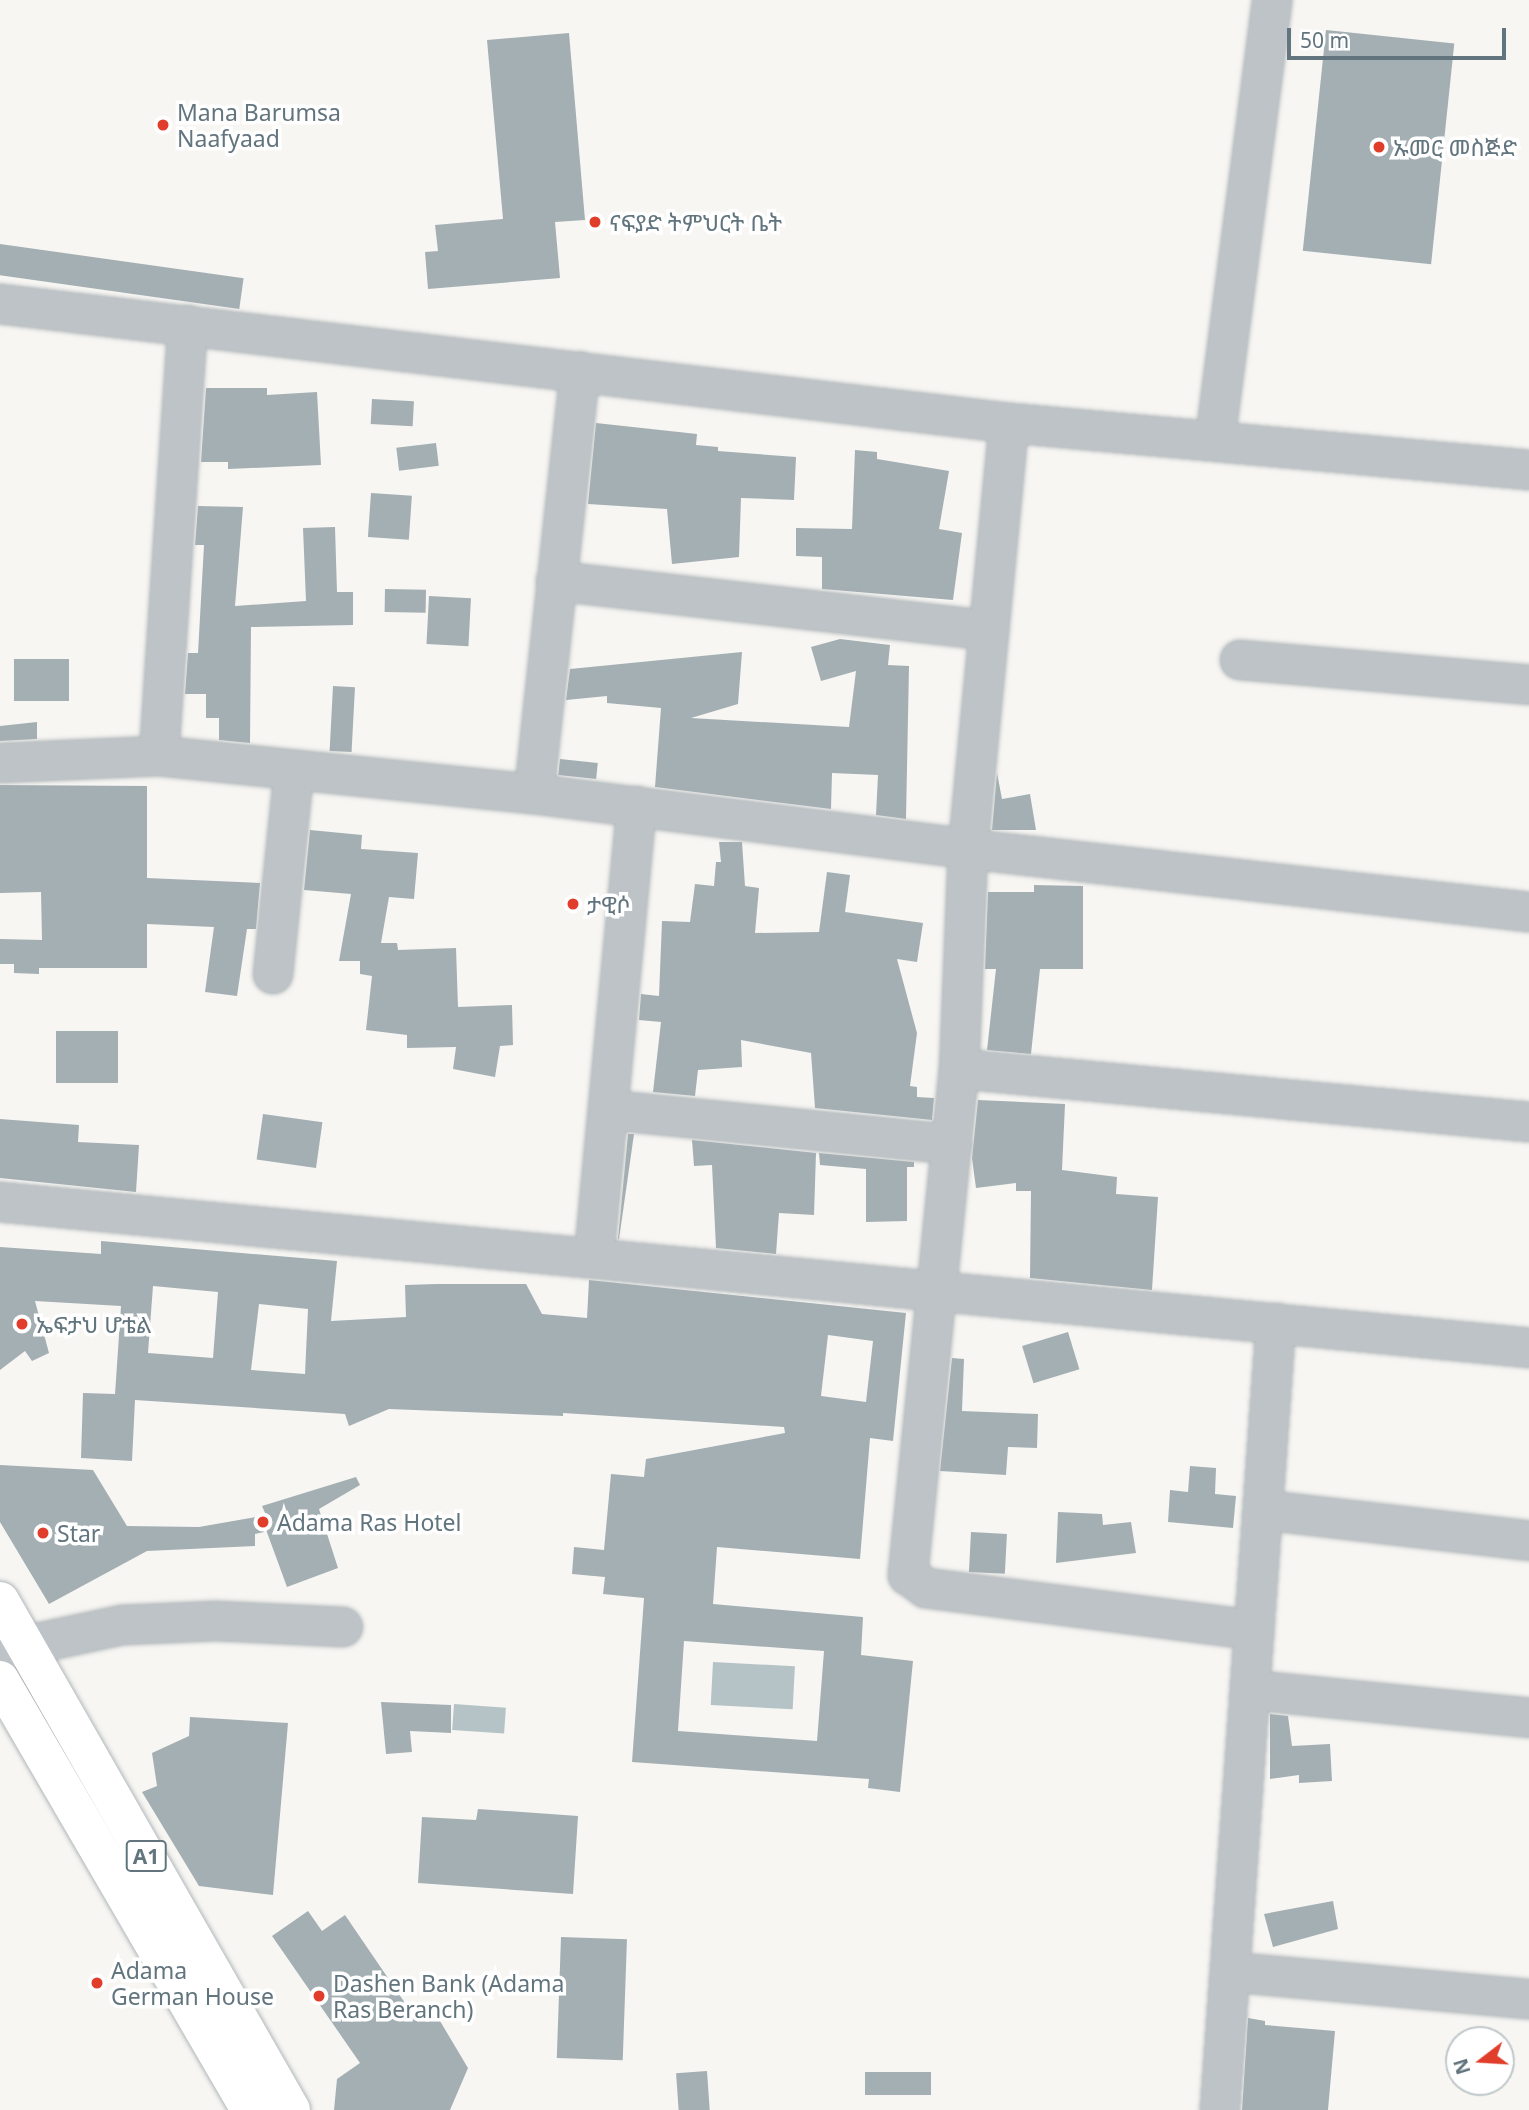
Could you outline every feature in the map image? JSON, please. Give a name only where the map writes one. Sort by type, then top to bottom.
[{"type":"main road","name":"A1","points":[[0,1601],[12,1647],[291,2110]]},
{"type":"main road","name":"A1","points":[[0,1680],[250,2110]]},
{"type":"street","points":[[1215,441],[1272,0]]},
{"type":"street","points":[[0,304],[1010,423],[1529,470]]},
{"type":"street","points":[[159,756],[188,325]]},
{"type":"street","points":[[534,794],[580,371]]},
{"type":"street","points":[[1010,423],[968,849],[959,1069],[939,1289],[908,1575],[926,1588],[1254,1630]]},
{"type":"street","points":[[556,581],[989,630]]},
{"type":"street","points":[[1240,660],[1529,685]]},
{"type":"street","points":[[0,762],[159,756],[534,794],[968,849],[1529,912]]},
{"type":"street","points":[[273,974],[294,770]]},
{"type":"street","points":[[594,1257],[638,806]]},
{"type":"street","points":[[959,1069],[1529,1122]]},
{"type":"street","points":[[609,1110],[952,1144]]},
{"type":"street","points":[[0,1202],[939,1289],[1529,1348]]},
{"type":"street","points":[[1220,2110],[1276,1323]]},
{"type":"street","points":[[1263,1510],[1529,1541]]},
{"type":"street","points":[[12,1647],[122,1625],[216,1621],[343,1627]]},
{"type":"street","points":[[1250,1690],[1529,1718]]},
{"type":"street","points":[[1230,1972],[1529,1999]]},
{"type":"shaded area","points":[[713,1662],[795,1666],[793,1709],[711,1705]]},
{"type":"shaded area","points":[[454,1704],[506,1708],[504,1734],[452,1730]]},
{"type":"building","name":"ኡመር መስጅድ","points":[[1326,30],[1454,43],[1431,264],[1303,251]]},
{"type":"building","points":[[569,33],[585,220],[555,222],[560,278],[428,289],[425,252],[438,251],[435,225],[503,219],[487,40]]},
{"type":"building","points":[[0,244],[244,278],[239,309],[0,275]]},
{"type":"building","points":[[206,388],[267,388],[267,395],[317,392],[321,465],[228,469],[228,462],[201,462]]},
{"type":"building","points":[[372,399],[414,401],[413,426],[371,424]]},
{"type":"building","points":[[596,423],[697,434],[696,445],[718,447],[718,451],[796,457],[794,500],[741,498],[739,557],[672,564],[667,509],[588,504]]},
{"type":"building","points":[[436,443],[439,466],[399,471],[396,448]]},
{"type":"building","points":[[855,450],[877,452],[877,459],[949,471],[939,529],[962,533],[953,600],[822,589],[822,557],[796,556],[796,528],[852,529]]},
{"type":"building","points":[[371,493],[412,496],[409,540],[368,537]]},
{"type":"building","points":[[198,506],[243,507],[235,606],[306,601],[303,528],[335,527],[337,592],[353,592],[353,625],[251,627],[250,743],[219,740],[219,718],[206,718],[206,694],[185,694],[188,653],[198,653],[204,545],[195,545]]},
{"type":"building","points":[[385,589],[426,590],[426,613],[385,612]]},
{"type":"building","points":[[429,596],[471,598],[468,646],[426,644]]},
{"type":"building","points":[[840,639],[890,645],[888,665],[909,666],[906,819],[876,815],[878,775],[832,773],[831,809],[655,787],[661,708],[607,703],[607,696],[566,700],[570,669],[742,652],[738,704],[691,718],[849,727],[856,671],[821,681],[811,647]]},
{"type":"building","points":[[14,659],[69,659],[69,701],[14,701]]},
{"type":"building","points":[[333,686],[355,687],[352,752],[330,751]]},
{"type":"building","points":[[37,722],[37,739],[0,741],[0,726]]},
{"type":"building","points":[[560,759],[598,763],[596,779],[558,775]]},
{"type":"building","points":[[997,773],[1002,799],[1030,794],[1036,830],[992,830]]},
{"type":"building","points":[[0,785],[147,786],[147,878],[260,883],[256,929],[247,929],[237,996],[205,992],[214,927],[147,924],[147,968],[39,968],[39,974],[14,973],[14,964],[0,964],[0,939],[42,940],[41,892],[0,893]]},
{"type":"building","points":[[310,830],[362,835],[361,849],[418,853],[414,899],[389,897],[381,943],[397,943],[398,950],[456,948],[458,1007],[512,1005],[513,1045],[500,1046],[495,1077],[453,1069],[456,1047],[407,1048],[407,1035],[366,1030],[372,976],[360,974],[360,961],[339,961],[351,894],[304,890]]},
{"type":"building","points":[[719,842],[742,842],[745,886],[759,888],[755,933],[819,932],[827,872],[850,875],[845,912],[923,923],[917,962],[897,959],[917,1033],[910,1086],[917,1087],[917,1097],[934,1098],[932,1120],[815,1108],[811,1053],[741,1040],[742,1067],[698,1070],[695,1096],[653,1092],[661,1022],[639,1020],[641,994],[659,996],[662,921],[690,922],[695,884],[714,886],[716,862],[721,862]]},
{"type":"building","points":[[1034,885],[1083,886],[1083,969],[1040,969],[1031,1054],[987,1050],[996,969],[985,969],[988,892],[1034,892]]},
{"type":"building","points":[[56,1031],[118,1031],[118,1083],[56,1083]]},
{"type":"building","points":[[978,1100],[1065,1104],[1062,1170],[1117,1177],[1116,1194],[1158,1197],[1152,1290],[1030,1278],[1031,1191],[1016,1191],[1016,1183],[976,1188],[972,1158]]},
{"type":"building","points":[[263,1114],[322,1122],[316,1168],[257,1160]]},
{"type":"building","points":[[0,1119],[79,1125],[78,1142],[139,1145],[136,1192],[0,1178]]},
{"type":"building","points":[[628,1134],[634,1134],[618,1239]]},
{"type":"building","points":[[692,1140],[816,1153],[814,1215],[779,1213],[776,1254],[716,1248],[712,1165],[694,1166]]},
{"type":"building","points":[[819,1153],[914,1162],[914,1167],[907,1167],[907,1221],[866,1222],[866,1169],[820,1165]]},
{"type":"building","points":[[101,1241],[337,1261],[331,1321],[406,1317],[405,1285],[437,1284],[526,1284],[542,1314],[587,1318],[589,1280],[906,1313],[893,1441],[870,1438],[860,1559],[717,1547],[713,1604],[863,1617],[861,1655],[913,1661],[900,1792],[868,1788],[869,1779],[632,1762],[644,1598],[603,1594],[605,1577],[572,1574],[574,1547],[604,1550],[611,1474],[644,1477],[646,1459],[785,1433],[784,1427],[563,1413],[563,1416],[389,1409],[349,1426],[345,1414],[135,1400],[132,1461],[81,1458],[83,1393],[115,1394],[121,1306],[35,1301],[49,1353],[32,1361],[25,1351],[0,1370],[0,1247],[101,1254]],"holes":[[[153,1286],[218,1292],[213,1358],[148,1353]],[[259,1304],[308,1309],[305,1374],[251,1370]],[[828,1335],[873,1341],[866,1402],[821,1396]],[[684,1641],[824,1651],[817,1741],[678,1731]]]},
{"type":"building","points":[[1068,1332],[1079,1369],[1033,1383],[1022,1346]]},
{"type":"building","points":[[952,1358],[964,1359],[962,1411],[1038,1414],[1037,1448],[1008,1447],[1006,1475],[940,1471]]},
{"type":"building","points":[[0,1465],[93,1470],[127,1526],[199,1527],[261,1516],[264,1532],[255,1534],[255,1546],[147,1551],[49,1604],[0,1522]]},
{"type":"building","points":[[1190,1466],[1216,1468],[1215,1494],[1236,1496],[1233,1528],[1168,1522],[1170,1490],[1188,1492]]},
{"type":"building","points":[[356,1477],[360,1485],[319,1509],[338,1568],[287,1587],[261,1516],[266,1515],[262,1506]]},
{"type":"building","points":[[1058,1512],[1102,1514],[1103,1525],[1131,1522],[1136,1553],[1056,1563]]},
{"type":"building","points":[[971,1532],[1007,1534],[1005,1574],[969,1572]]},
{"type":"building","points":[[381,1702],[451,1705],[451,1733],[410,1731],[412,1752],[386,1754]]},
{"type":"building","points":[[1270,1714],[1288,1716],[1292,1746],[1330,1744],[1332,1781],[1299,1783],[1299,1775],[1270,1779]]},
{"type":"building","points":[[190,1717],[288,1723],[273,1895],[199,1886],[142,1792],[157,1786],[152,1753],[189,1736]]},
{"type":"building","points":[[478,1809],[578,1816],[573,1894],[418,1883],[422,1817],[476,1820]]},
{"type":"building","points":[[1333,1901],[1338,1929],[1273,1947],[1264,1914]]},
{"type":"building","points":[[308,1911],[322,1931],[345,1915],[418,2022],[430,2014],[440,2021],[468,2068],[450,2110],[334,2110],[337,2079],[360,2063],[272,1936]]},
{"type":"building","points":[[561,1937],[627,1939],[623,2060],[557,2058]]},
{"type":"building","points":[[1248,2018],[1265,2021],[1265,2025],[1335,2031],[1328,2110],[1242,2110]]},
{"type":"building","points":[[707,2071],[710,2110],[679,2110],[676,2073]]},
{"type":"building","points":[[865,2072],[931,2072],[931,2095],[865,2095]]},
{"type":"place","name":"Mana Barumsa Naafyaad","points":[[163,125]]},
{"type":"place","name":"ኡመር መስጅድ","points":[[1379,147]]},
{"type":"place","name":"ናፍያድ ትምህርት ቤት","points":[[595,222]]},
{"type":"place","name":"ታዊሶ","points":[[573,904]]},
{"type":"place","name":"ኤፍታህ ሆቴል","points":[[22,1324]]},
{"type":"place","name":"Adama Ras Hotel","points":[[263,1522]]},
{"type":"place","name":"Star","points":[[43,1533]]},
{"type":"place","name":"Adama German House","points":[[97,1983]]},
{"type":"place","name":"Dashen Bank (Adama Ras Beranch)","points":[[319,1996]]}]
